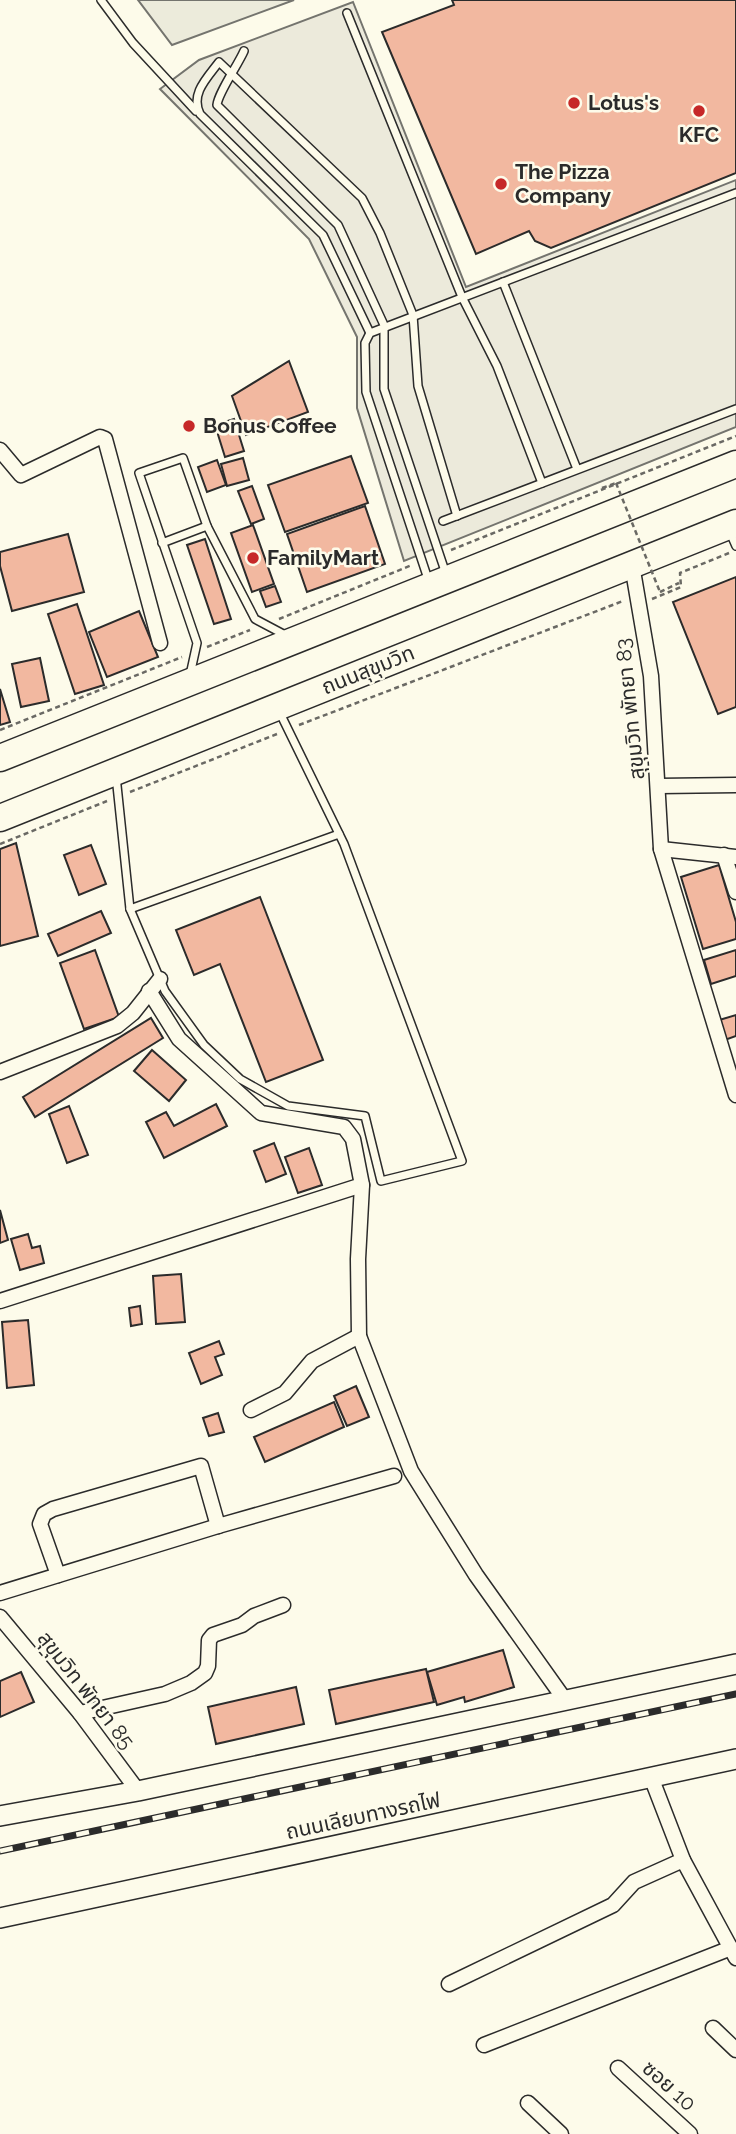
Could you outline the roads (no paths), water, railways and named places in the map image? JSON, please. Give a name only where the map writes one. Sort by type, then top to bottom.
[{"type":"highway","points":[[0,758],[294,640],[435,570],[736,464]]},
{"type":"highway","name":"ถนนสุขุมวิท","points":[[0,818],[117,784],[283,718],[632,565],[734,536]]},
{"type":"street","points":[[0,450],[21,475],[100,438],[105,439],[160,642]]},
{"type":"street","name":"สุขุมวิท พัทยา 83","points":[[632,565],[651,676],[661,849],[736,1095]]},
{"type":"street","points":[[659,786],[736,785]]},
{"type":"street","points":[[661,849],[730,856],[736,892]]},
{"type":"street","points":[[0,1072],[117,1026],[160,978]]},
{"type":"street","points":[[149,991],[179,1039],[261,1113],[344,1127],[353,1139],[362,1185],[358,1259],[359,1336],[411,1471],[476,1575],[565,1700]]},
{"type":"street","points":[[0,1301],[362,1185]]},
{"type":"street","points":[[251,1410],[285,1393],[312,1361],[359,1336]]},
{"type":"street","points":[[58,1575],[40,1524],[44,1514],[53,1508],[201,1466],[218,1526]]},
{"type":"street","points":[[0,1593],[218,1526],[394,1476]]},
{"type":"street","points":[[80,1713],[165,1694],[191,1683],[205,1673],[208,1666],[209,1640],[213,1635],[242,1625],[254,1616],[283,1605]]},
{"type":"street","name":"สุขุมวิท พัทยา 85","points":[[0,1617],[80,1713],[138,1791]]},
{"type":"street","points":[[0,1816],[138,1791],[736,1664]]},
{"type":"street","name":"ถนนเลียบทางรถไฟ","points":[[0,1918],[736,1759]]},
{"type":"street","points":[[484,2045],[733,1947],[682,1860],[651,1777]]},
{"type":"street","points":[[449,1984],[614,1905],[634,1882],[682,1860]]},
{"type":"street","points":[[713,2028],[736,2050]]},
{"type":"street","name":"ซอย 10","points":[[618,2068],[690,2134]]},
{"type":"street","points":[[528,2103],[561,2134]]},
{"type":"lane","points":[[101,0],[133,43],[200,114],[323,234],[370,332]]},
{"type":"lane","points":[[347,13],[462,297],[497,366],[542,482]]},
{"type":"lane","points":[[244,51],[232,77],[218,96],[217,105],[338,225],[384,326],[384,390],[435,570]]},
{"type":"lane","points":[[200,114],[195,105],[197,93],[219,62],[362,198],[380,233],[413,315],[418,386],[457,516]]},
{"type":"lane","points":[[435,570],[366,392],[365,343],[370,332],[736,193]]},
{"type":"lane","points":[[503,282],[577,469]]},
{"type":"lane","points":[[443,521],[577,469],[651,444],[736,409]]},
{"type":"lane","points":[[189,682],[197,643],[139,473],[183,458],[207,526],[255,620],[294,640]]},
{"type":"lane","points":[[162,543],[207,526]]},
{"type":"lane","points":[[117,784],[131,909],[165,991],[204,1045],[240,1079],[288,1106],[365,1115],[382,1181],[462,1161],[339,834],[283,718]]},
{"type":"lane","points":[[131,909],[339,834]]},
{"type":"railway","points":[[0,1851],[736,1694]]},
{"type":"place","name":"Lotus's","points":[[574,103]]},
{"type":"place","name":"KFC","points":[[699,111]]},
{"type":"place","name":"The Pizza Company","points":[[501,184]]},
{"type":"place","name":"Bonus Coffee","points":[[189,426]]},
{"type":"place","name":"FamilyMart","points":[[253,558]]}]
